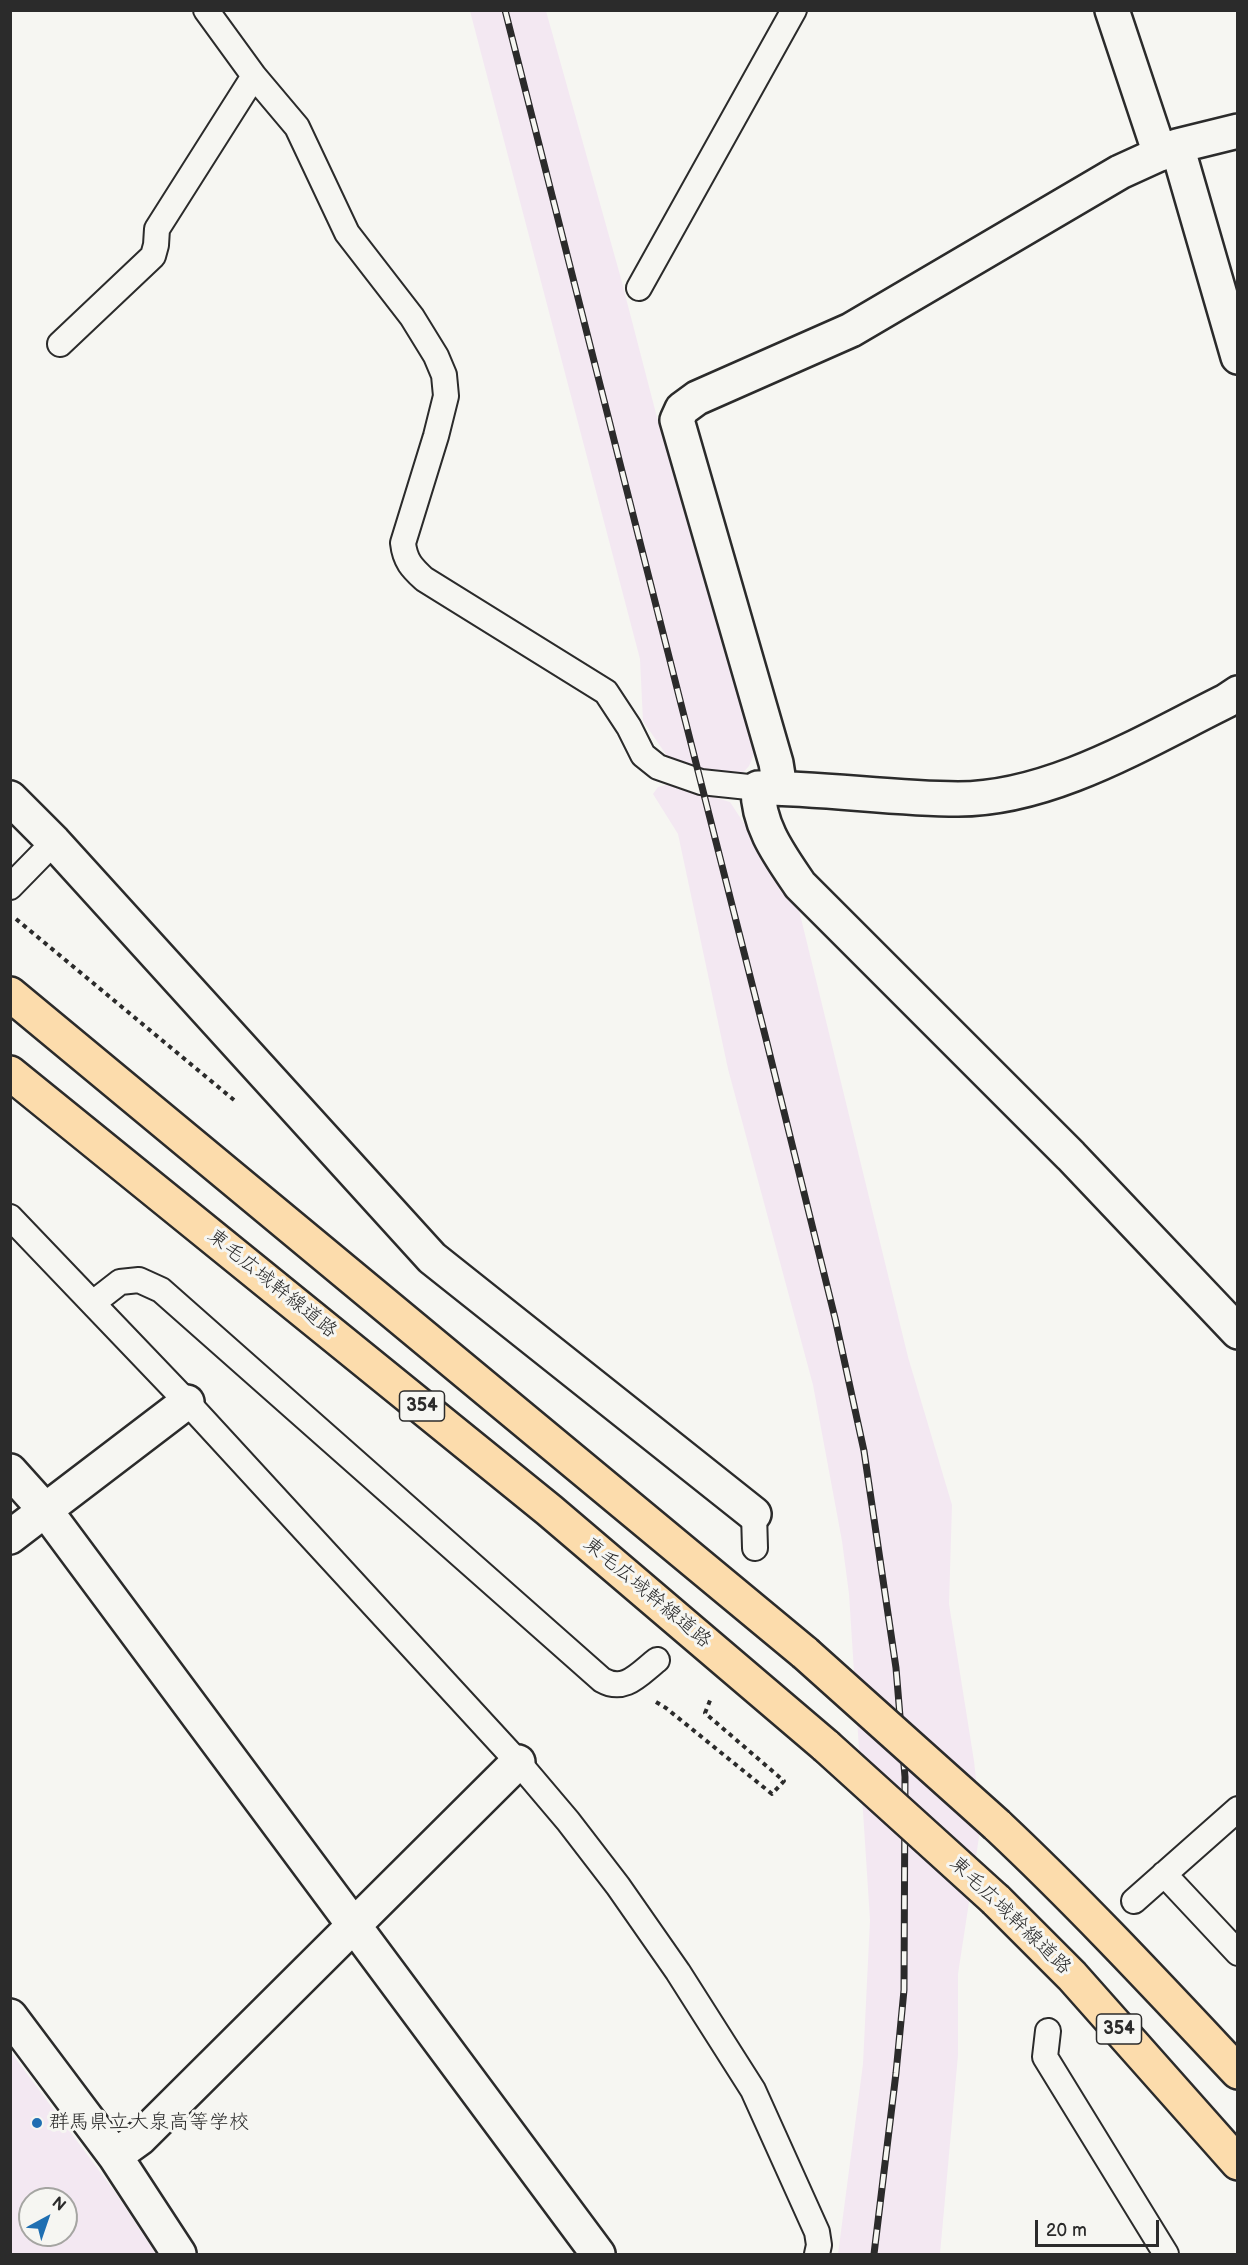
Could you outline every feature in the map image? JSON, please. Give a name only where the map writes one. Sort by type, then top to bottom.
[{"type":"highway","name":"354","points":[[10,994],[806,1653],[1059,1884],[1132,1957],[1238,2072]]},
{"type":"highway","name":"東毛広域幹線道路","points":[[10,1073],[549,1510],[826,1746],[996,1900],[1072,1976],[1238,2163]]},
{"type":"street","points":[[1112,10],[1168,150],[1238,357]]},
{"type":"street","points":[[1238,131],[1168,150],[1120,172],[851,330],[697,398],[682,410],[677,420],[776,763],[769,788],[758,806],[762,822],[779,854],[800,885],[1071,1156],[1238,1332]]},
{"type":"street","points":[[769,788],[960,799],[1002,794],[1048,784],[1117,755],[1238,693]]},
{"type":"street","points":[[10,798],[54,842],[432,1258],[754,1514]]},
{"type":"street","points":[[10,1537],[186,1402]]},
{"type":"street","points":[[10,1471],[46,1511],[598,2254]]},
{"type":"street","points":[[115,2156],[140,2138],[518,1762]]},
{"type":"street","points":[[10,2016],[115,2156],[179,2254]]},
{"type":"lane","points":[[206,10],[254,76],[297,127],[347,233],[412,317],[436,356],[444,375],[446,396],[403,543],[404,555],[410,566],[424,579],[606,692],[629,727],[643,755],[658,767],[700,782],[769,788]]},
{"type":"lane","points":[[639,288],[794,10]]},
{"type":"lane","points":[[60,344],[153,256],[157,229],[254,76]]},
{"type":"lane","points":[[10,886],[54,842]]},
{"type":"lane","points":[[10,1217],[186,1402],[518,1762],[568,1821],[618,1886],[678,1972],[753,2090],[816,2232],[819,2245],[817,2254]]},
{"type":"lane","points":[[93,1303],[120,1282],[139,1280],[161,1290],[602,1680],[612,1685],[624,1685],[657,1660]]},
{"type":"lane","points":[[754,1514],[755,1548]]},
{"type":"lane","points":[[1134,1901],[1238,1809]]},
{"type":"lane","points":[[1164,1874],[1238,1953]]},
{"type":"lane","points":[[1048,2031],[1045,2057],[1166,2254]]},
{"type":"path","points":[[15,918],[242,1108]]},
{"type":"path","points":[[666,1707],[772,1794],[784,1781],[705,1713],[714,1692]]},
{"type":"shaded area","points":[[470,11],[546,11],[620,275],[660,429],[754,754],[749,766],[741,775],[684,766],[667,756],[643,721],[640,659]]},
{"type":"shaded area","points":[[670,784],[730,802],[798,906],[908,1357],[952,1505],[949,1604],[974,1761],[981,1824],[958,1974],[958,2055],[940,2254],[838,2254],[863,2064],[870,1920],[849,1594],[842,1541],[813,1385],[728,1069],[678,834],[653,794],[658,787]]},
{"type":"shaded area","name":"群馬県立大泉高等学校","points":[[10,2051],[115,2192],[156,2254],[11,2254]]},
{"type":"railway","points":[[505,10],[766,1039],[835,1318],[864,1451],[896,1668],[905,1777],[904,1990],[874,2254]]},
{"type":"place","name":"群馬県立大泉高等学校","points":[[37,2123]]}]
